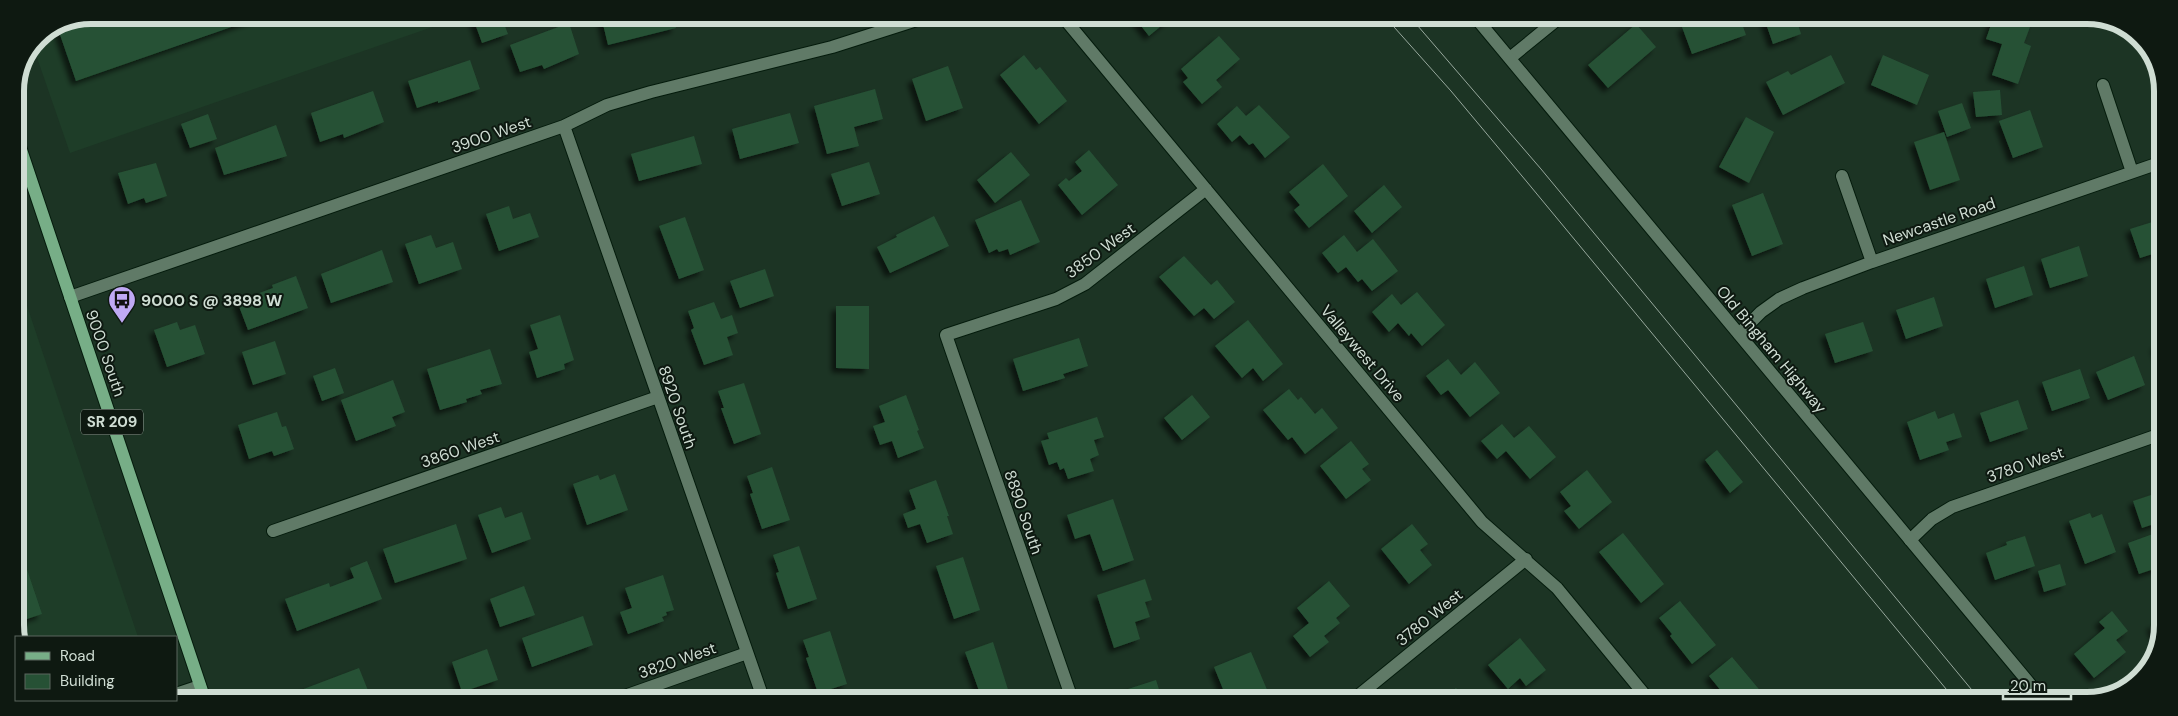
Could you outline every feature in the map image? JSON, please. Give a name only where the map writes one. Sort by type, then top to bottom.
[{"type":"main road","name":"9000 South","points":[[24,159],[202,692]]},
{"type":"street","name":"3900 West","points":[[70,297],[564,126],[607,105],[651,92],[832,48],[905,24]]},
{"type":"street","name":"Valleywest Drive","points":[[1069,24],[1482,522],[1557,588],[1642,692]]},
{"type":"street","name":"Old Bingham Highway","points":[[1481,24],[2037,692]]},
{"type":"street","points":[[1510,58],[1552,24]]},
{"type":"street","points":[[2103,85],[2132,172]]},
{"type":"street","name":"8920 South","points":[[564,126],[761,692]]},
{"type":"street","name":"Newcastle Road","points":[[1739,334],[1761,312],[1779,299],[1803,288],[1872,262],[2154,165]]},
{"type":"street","points":[[1842,176],[1872,262]]},
{"type":"street","name":"3850 West","points":[[946,335],[1056,299],[1085,284],[1206,189]]},
{"type":"street","name":"8890 South","points":[[946,335],[1070,692]]},
{"type":"street","name":"3860 West","points":[[273,531],[658,397]]},
{"type":"street","name":"3780 West","points":[[1910,540],[1932,520],[1952,507],[2154,436]]},
{"type":"street","name":"3780 West","points":[[1363,692],[1526,559]]},
{"type":"street","name":"3820 West","points":[[636,692],[747,653]]},
{"type":"shaded area","points":[[91,24],[441,24],[70,153],[35,53],[53,35],[65,29]]},
{"type":"shaded area","points":[[24,297],[138,636],[25,636]]},
{"type":"building","points":[[91,24],[240,24],[76,81],[59,32],[65,29]]},
{"type":"building","points":[[475,24],[504,24],[508,34],[482,43]]},
{"type":"building","points":[[569,24],[579,54],[544,69],[542,65],[520,72],[510,45]]},
{"type":"building","points":[[603,24],[675,24],[676,28],[608,45]]},
{"type":"building","points":[[1140,24],[1164,24],[1149,36]]},
{"type":"building","points":[[1636,24],[1656,47],[1608,88],[1588,65]]},
{"type":"building","points":[[1690,24],[1742,24],[1746,35],[1692,54],[1682,27]]},
{"type":"building","points":[[1766,24],[1798,24],[1801,34],[1773,44]]},
{"type":"building","points":[[1991,24],[2031,24],[2024,43],[2031,46],[2018,84],[1992,75],[2002,44],[1986,39]]},
{"type":"building","points":[[1219,36],[1240,59],[1216,80],[1222,87],[1202,104],[1183,82],[1188,78],[1181,69]]},
{"type":"building","points":[[1024,55],[1036,70],[1040,67],[1067,101],[1039,124],[1000,75]]},
{"type":"building","points":[[1831,55],[1845,83],[1783,115],[1766,82],[1788,71],[1791,75]]},
{"type":"building","points":[[1883,55],[1929,75],[1917,105],[1871,85]]},
{"type":"building","points":[[470,60],[480,89],[417,108],[408,81]]},
{"type":"building","points":[[948,66],[963,108],[926,121],[912,79]]},
{"type":"building","points":[[875,89],[883,119],[854,127],[859,146],[827,154],[814,106]]},
{"type":"building","points":[[2000,90],[2002,115],[1976,117],[1973,92]]},
{"type":"building","points":[[373,91],[384,122],[344,138],[343,134],[320,142],[311,113]]},
{"type":"building","points":[[1962,103],[1971,128],[1947,137],[1938,111]]},
{"type":"building","points":[[1259,105],[1290,137],[1265,158],[1253,143],[1249,145],[1240,135],[1232,142],[1217,124],[1237,106],[1246,116]]},
{"type":"building","points":[[2030,110],[2043,147],[2013,158],[1999,121]]},
{"type":"building","points":[[790,113],[799,143],[740,159],[732,129]]},
{"type":"building","points":[[208,114],[217,139],[190,148],[181,124]]},
{"type":"building","points":[[1746,117],[1774,132],[1749,183],[1719,167]]},
{"type":"building","points":[[276,125],[287,156],[224,175],[215,148]]},
{"type":"building","points":[[1944,132],[1960,180],[1930,190],[1914,142]]},
{"type":"building","points":[[694,136],[702,164],[639,181],[631,154]]},
{"type":"building","points":[[1089,150],[1118,185],[1082,215],[1058,185],[1066,178],[1069,181],[1082,171],[1075,162]]},
{"type":"building","points":[[1011,152],[1030,175],[995,203],[977,180]]},
{"type":"building","points":[[869,162],[880,194],[842,206],[831,174]]},
{"type":"building","points":[[156,163],[167,196],[146,203],[144,198],[128,204],[118,173]]},
{"type":"building","points":[[1323,164],[1348,196],[1309,228],[1294,210],[1300,205],[1289,192]]},
{"type":"building","points":[[1384,185],[1402,207],[1372,233],[1354,211]]},
{"type":"building","points":[[1763,193],[1783,244],[1752,256],[1732,205]]},
{"type":"building","points":[[1021,200],[1040,242],[1010,255],[1008,249],[999,252],[997,249],[989,253],[975,220]]},
{"type":"building","points":[[509,206],[513,219],[530,213],[539,237],[499,251],[486,214]]},
{"type":"building","points":[[934,216],[949,246],[890,273],[877,247]]},
{"type":"building","points":[[685,217],[704,270],[679,279],[659,226]]},
{"type":"building","points":[[2154,222],[2154,254],[2140,258],[2130,229]]},
{"type":"building","points":[[431,235],[436,248],[453,242],[462,269],[419,284],[405,244]]},
{"type":"building","points":[[1344,235],[1357,252],[1373,239],[1398,271],[1372,291],[1362,279],[1358,282],[1346,267],[1338,273],[1322,253]]},
{"type":"building","points":[[2079,246],[2088,276],[2050,288],[2041,259]]},
{"type":"building","points":[[382,250],[393,282],[331,303],[321,274]]},
{"type":"building","points":[[1184,256],[1211,285],[1217,280],[1235,302],[1214,319],[1204,308],[1194,316],[1159,277]]},
{"type":"building","points":[[2024,266],[2033,295],[1995,308],[1986,279]]},
{"type":"building","points":[[765,269],[774,296],[740,308],[730,281]]},
{"type":"building","points":[[296,276],[308,308],[248,330],[237,301],[273,288],[272,285]]},
{"type":"building","points":[[1417,292],[1445,325],[1422,346],[1411,333],[1409,336],[1398,323],[1389,332],[1372,312],[1392,294],[1401,305]]},
{"type":"building","points":[[1934,297],[1943,326],[1906,339],[1896,310]]},
{"type":"building","points":[[714,302],[721,319],[732,315],[738,333],[727,337],[733,355],[704,365],[691,330],[694,328],[688,311]]},
{"type":"building","points":[[836,306],[869,306],[869,369],[836,368]]},
{"type":"building","points":[[560,315],[574,360],[564,364],[565,369],[537,378],[529,352],[538,349],[530,325]]},
{"type":"building","points":[[1248,320],[1283,364],[1263,381],[1253,368],[1242,378],[1215,346]]},
{"type":"building","points":[[177,322],[180,330],[195,325],[205,354],[167,367],[154,330]]},
{"type":"building","points":[[1863,322],[1873,351],[1835,363],[1825,334]]},
{"type":"building","points":[[1079,338],[1088,366],[1063,374],[1065,378],[1023,391],[1013,359]]},
{"type":"building","points":[[275,341],[286,374],[253,385],[242,352]]},
{"type":"building","points":[[490,349],[502,384],[480,390],[482,394],[466,399],[467,402],[440,410],[427,369]]},
{"type":"building","points":[[2134,356],[2145,385],[2108,400],[2096,372]]},
{"type":"building","points":[[1448,359],[1461,375],[1475,362],[1500,393],[1470,417],[1448,390],[1441,395],[1426,376]]},
{"type":"building","points":[[335,368],[344,393],[322,401],[313,376]]},
{"type":"building","points":[[2080,369],[2090,398],[2052,411],[2042,382]]},
{"type":"building","points":[[393,380],[405,412],[392,417],[396,426],[356,441],[341,400]]},
{"type":"building","points":[[744,383],[761,434],[734,444],[721,408],[724,408],[718,391]]},
{"type":"building","points":[[1289,389],[1298,400],[1301,397],[1315,414],[1322,408],[1338,428],[1305,454],[1292,437],[1288,440],[1263,410]]},
{"type":"building","points":[[906,395],[924,448],[898,458],[892,441],[880,445],[873,426],[885,422],[879,406]]},
{"type":"building","points":[[1192,395],[1210,417],[1182,440],[1164,418]]},
{"type":"building","points":[[2018,400],[2028,429],[1990,442],[1980,413]]},
{"type":"building","points":[[1935,411],[1938,419],[1954,413],[1962,437],[1946,442],[1949,450],[1920,460],[1907,422]]},
{"type":"building","points":[[277,412],[282,427],[286,426],[294,449],[274,456],[272,451],[249,459],[238,425]]},
{"type":"building","points":[[1097,417],[1104,437],[1094,440],[1099,455],[1090,459],[1094,471],[1068,479],[1064,468],[1060,470],[1057,462],[1049,465],[1041,441],[1049,439],[1047,433]]},
{"type":"building","points":[[1502,424],[1514,438],[1529,426],[1556,457],[1530,479],[1506,451],[1497,459],[1481,441]]},
{"type":"building","points":[[1351,441],[1369,464],[1362,469],[1371,480],[1346,499],[1320,466]]},
{"type":"building","points":[[1717,450],[1743,482],[1730,493],[1705,460]]},
{"type":"building","points":[[772,467],[790,520],[762,529],[750,494],[753,493],[747,476]]},
{"type":"building","points":[[1587,470],[1612,502],[1579,529],[1564,511],[1571,506],[1560,492]]},
{"type":"building","points":[[615,474],[628,510],[587,525],[573,484],[598,475],[600,480]]},
{"type":"building","points":[[936,480],[949,516],[947,516],[953,534],[927,543],[920,524],[908,528],[903,514],[916,509],[909,490]]},
{"type":"building","points":[[2154,494],[2154,524],[2142,528],[2133,501]]},
{"type":"building","points":[[1113,499],[1134,560],[1103,571],[1090,534],[1075,539],[1067,515]]},
{"type":"building","points":[[501,507],[505,518],[522,512],[531,539],[492,553],[478,515]]},
{"type":"building","points":[[2090,513],[2092,518],[2102,514],[2116,552],[2085,564],[2069,521]]},
{"type":"building","points":[[456,524],[467,559],[395,583],[383,549]]},
{"type":"building","points":[[1412,524],[1428,544],[1420,550],[1432,565],[1409,584],[1381,549]]},
{"type":"building","points":[[1623,533],[1664,584],[1641,603],[1599,552]]},
{"type":"building","points":[[2153,534],[2154,569],[2139,574],[2128,543]]},
{"type":"building","points":[[2025,536],[2035,566],[1995,580],[1986,553],[2007,545],[2006,542]]},
{"type":"building","points":[[799,546],[817,599],[788,609],[776,573],[779,572],[773,555]]},
{"type":"building","points":[[963,557],[980,610],[954,619],[936,566]]},
{"type":"building","points":[[24,561],[42,614],[24,620]]},
{"type":"building","points":[[367,561],[382,599],[297,631],[285,599],[329,583],[330,587],[354,578],[350,568]]},
{"type":"building","points":[[2060,564],[2066,585],[2044,592],[2038,571]]},
{"type":"building","points":[[663,575],[674,610],[666,612],[667,615],[662,617],[664,621],[628,634],[620,612],[632,608],[625,588]]},
{"type":"building","points":[[1145,579],[1152,600],[1145,602],[1150,617],[1135,622],[1140,639],[1114,648],[1097,595]]},
{"type":"building","points":[[1329,581],[1350,606],[1336,618],[1340,623],[1324,636],[1329,642],[1310,657],[1293,636],[1309,623],[1297,608]]},
{"type":"building","points":[[524,586],[535,615],[500,627],[490,599]]},
{"type":"building","points":[[1680,601],[1716,645],[1692,664],[1670,636],[1672,634],[1659,618]]},
{"type":"building","points":[[2112,611],[2128,631],[2116,640],[2126,652],[2094,678],[2074,654],[2105,628],[2099,622]]},
{"type":"building","points":[[583,616],[593,645],[532,667],[522,638]]},
{"type":"building","points":[[830,631],[847,684],[818,692],[806,658],[809,657],[803,640]]},
{"type":"building","points":[[1520,638],[1546,670],[1526,686],[1520,678],[1508,689],[1488,665]]},
{"type":"building","points":[[993,642],[1009,692],[979,692],[965,652]]},
{"type":"building","points":[[487,649],[498,680],[462,692],[452,662]]},
{"type":"building","points":[[1251,652],[1268,692],[1224,692],[1214,667]]},
{"type":"building","points":[[1732,657],[1761,692],[1722,692],[1709,676]]},
{"type":"building","points":[[359,668],[369,692],[302,692],[301,690]]},
{"type":"building","points":[[1156,680],[1160,692],[1129,692],[1128,689]]},
{"type":"building","points":[[1456,688],[1459,692],[1451,692]]},
{"type":"tram line","points":[[1391,24],[1451,91],[1527,182],[1949,692]]},
{"type":"tram line","points":[[1416,24],[1541,169],[1974,692]]},
{"type":"place","name":"9000 S @ 3898 W","points":[[122,324]]}]
